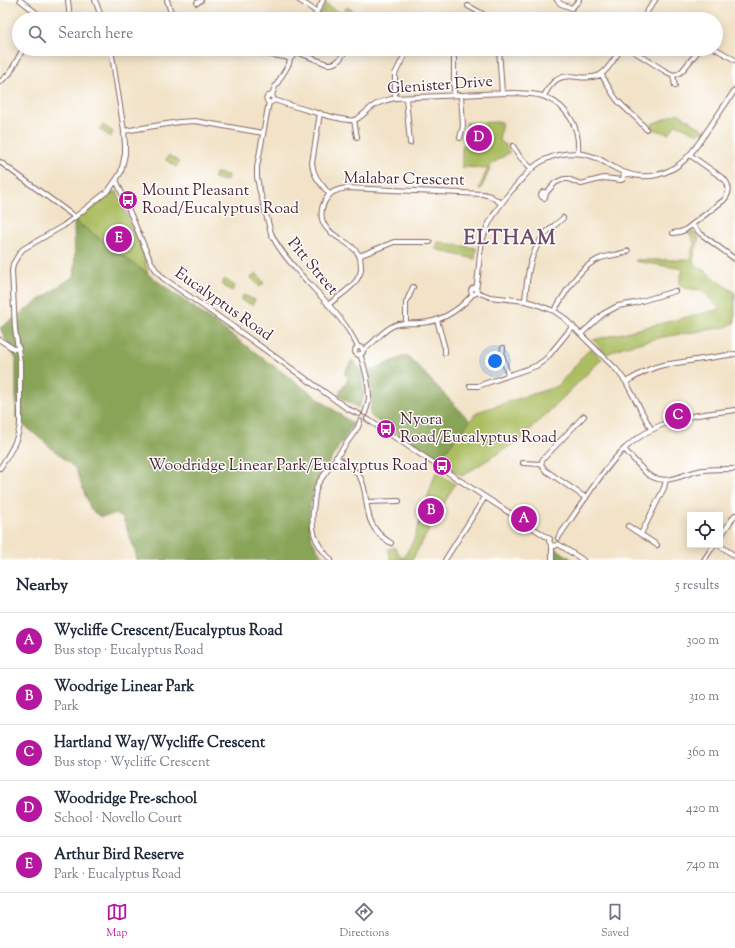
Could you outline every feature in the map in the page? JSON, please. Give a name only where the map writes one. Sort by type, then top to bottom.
[{"type":"street","points":[[20,0],[35,12]]},
{"type":"street","points":[[68,0],[69,12]]},
{"type":"street","points":[[95,0],[99,12]]},
{"type":"street","points":[[167,0],[171,12]]},
{"type":"street","points":[[299,0],[317,12],[323,0]]},
{"type":"street","points":[[557,0],[561,4],[572,8],[579,0]]},
{"type":"street","points":[[647,12],[655,0]]},
{"type":"street","points":[[468,6],[479,12]]},
{"type":"street","points":[[723,53],[735,60]]},
{"type":"street","points":[[0,82],[10,73],[19,56]]},
{"type":"street","points":[[0,468],[11,451],[19,431],[21,416],[19,348],[15,329],[12,271],[16,258],[23,249],[63,226],[75,217],[108,190],[121,172],[126,145],[112,56]]},
{"type":"street","points":[[285,56],[290,59]]},
{"type":"street","points":[[274,100],[272,95],[275,87],[293,56]]},
{"type":"street","points":[[309,56],[331,65],[338,61],[341,56]]},
{"type":"street","points":[[395,98],[395,74],[404,56]]},
{"type":"street","points":[[499,56],[502,93]]},
{"type":"street","points":[[544,96],[550,86],[559,78],[565,76],[588,78],[595,77],[607,69],[616,56]]},
{"type":"street","points":[[641,56],[674,75],[678,74],[682,70],[693,56]]},
{"type":"street","points":[[454,58],[454,95]]},
{"type":"street","points":[[601,74],[617,100],[639,120],[646,129]]},
{"type":"street","points":[[674,75],[675,86]]},
{"type":"street","points":[[360,354],[388,328],[406,323],[418,324],[437,320],[453,312],[465,302],[474,291],[478,274],[481,244],[490,220],[501,203],[538,164],[553,156],[578,153],[593,156],[624,173],[638,176],[660,174],[673,169],[690,155],[735,90]]},
{"type":"street","name":"Glenister Drive","points":[[354,120],[379,102],[395,98],[502,93],[544,96],[560,106],[575,125],[578,153]]},
{"type":"street","points":[[272,95],[267,97],[269,102],[274,100],[346,120],[354,120],[357,137]]},
{"type":"street","points":[[460,138],[463,126],[461,95]]},
{"type":"street","points":[[406,98],[410,143]]},
{"type":"street","name":"Pitt Street","points":[[269,102],[257,167],[257,177],[271,233],[283,253],[348,330],[358,347]]},
{"type":"street","points":[[320,113],[312,168],[316,178],[329,194]]},
{"type":"street","points":[[124,131],[179,122],[195,121],[263,133]]},
{"type":"street","points":[[513,146],[520,157],[532,170]]},
{"type":"street","points":[[673,233],[683,231],[692,225],[725,199],[729,192],[729,187],[724,179],[690,155]]},
{"type":"street","points":[[0,162],[75,217]]},
{"type":"street","points":[[546,193],[559,180],[568,179],[581,184],[604,178],[620,180],[623,179],[624,173]]},
{"type":"street","name":"Eucalyptus Road","points":[[116,180],[150,260],[156,270],[164,278],[348,409],[358,414]]},
{"type":"street","name":"Malabar Crescent","points":[[359,256],[352,248],[331,233],[323,221],[322,207],[325,200],[329,194],[341,188],[484,194],[501,203]]},
{"type":"street","points":[[525,301],[530,262],[535,250],[545,234],[563,218]]},
{"type":"street","points":[[692,225],[701,234],[735,259]]},
{"type":"street","points":[[328,305],[355,283],[361,268],[359,256],[394,242],[430,242]]},
{"type":"street","points":[[554,311],[580,272],[587,266],[602,258],[628,251]]},
{"type":"street","points":[[406,323],[406,303],[414,287]]},
{"type":"street","points":[[474,291],[493,298],[525,301],[554,311],[573,326],[616,369],[626,382],[651,430]]},
{"type":"street","points":[[581,334],[603,314],[618,306],[635,303],[675,291]]},
{"type":"street","points":[[437,320],[445,353]]},
{"type":"street","points":[[470,386],[478,386],[536,366],[541,363],[573,326]]},
{"type":"street","points":[[0,340],[14,349],[19,348]]},
{"type":"street","points":[[363,350],[361,347],[358,347],[355,352],[360,354],[366,369],[369,397],[365,413],[367,419],[550,538],[558,538]]},
{"type":"street","points":[[503,348],[502,355],[508,375]]},
{"type":"street","points":[[626,382],[647,370],[658,366],[735,354]]},
{"type":"street","points":[[558,544],[558,538],[608,466],[637,438],[668,422],[686,417],[735,410]]},
{"type":"street","points":[[360,421],[358,414],[361,412],[365,413]]},
{"type":"street","points":[[541,464],[543,459],[584,416]]},
{"type":"street","points":[[360,421],[364,422],[367,419]]},
{"type":"street","points":[[331,560],[323,552],[315,539],[313,532],[312,519],[317,485],[360,421]]},
{"type":"street","points":[[624,449],[647,474],[655,478],[666,480],[676,479],[698,471],[735,469]]},
{"type":"street","points":[[336,457],[359,476],[363,485],[368,512],[375,528],[382,538],[390,543]]},
{"type":"street","points":[[523,464],[541,464]]},
{"type":"street","points":[[541,464],[545,470],[586,498]]},
{"type":"street","points":[[641,534],[666,484],[666,480]]},
{"type":"street","points":[[445,560],[485,497]]},
{"type":"street","points":[[366,502],[399,501]]},
{"type":"street","points":[[723,528],[735,515]]},
{"type":"street","points":[[628,526],[657,545]]},
{"type":"street","points":[[550,538],[550,543],[552,546],[552,560]]},
{"type":"street","points":[[552,546],[558,544]]},
{"type":"street","points":[[558,544],[583,560]]},
{"type":"street","points":[[704,560],[712,548]]},
{"type":"street","points":[[723,548],[735,556]]},
{"type":"green space","points":[[326,4],[339,12],[321,12]]},
{"type":"green space","points":[[347,7],[355,12],[343,12]]},
{"type":"green space","points":[[678,113],[704,130],[698,134],[676,124],[669,134],[653,129],[652,124]]},
{"type":"green space","points":[[502,122],[499,140],[506,145],[510,152],[492,164],[481,189],[479,189],[488,168],[462,167],[462,147],[466,142],[467,136],[466,123]]},
{"type":"green space","points":[[103,125],[113,132],[110,137],[99,129]]},
{"type":"green space","points":[[169,155],[179,162],[176,167],[166,160]]},
{"type":"green space","points":[[215,173],[228,175],[227,181],[214,179]]},
{"type":"green space","points":[[115,191],[117,192],[145,258],[148,274],[74,220]]},
{"type":"green space","points":[[74,220],[353,424],[316,483],[312,494],[309,519],[310,533],[316,546],[327,560],[137,560],[123,518],[116,514],[101,517],[91,510],[75,468],[16,418],[16,359],[0,328],[75,275]]},
{"type":"green space","points":[[692,231],[699,237],[693,260],[694,263],[735,293],[735,322],[726,327],[663,337],[623,347],[607,354],[593,340],[720,309],[702,290],[683,288],[679,283],[683,269],[635,261],[688,260],[690,258],[694,242],[689,233]]},
{"type":"green space","points":[[438,242],[476,248],[475,259],[435,249]]},
{"type":"green space","points":[[256,273],[264,283],[260,287],[251,278]]},
{"type":"green space","points":[[225,279],[235,286],[232,291],[221,284]]},
{"type":"green space","points":[[243,295],[255,300],[252,305],[241,300]]},
{"type":"green space","points":[[590,348],[602,359],[521,439],[462,476],[438,460],[477,412],[558,386]]},
{"type":"green space","points":[[407,355],[470,421],[438,460],[370,415],[372,397],[369,371]]},
{"type":"green space","points":[[352,360],[361,369],[364,396],[358,408],[338,395],[349,377],[344,374]]},
{"type":"green space","points":[[436,472],[455,484],[412,560],[391,560],[388,549],[394,547],[403,559],[414,539]]},
{"type":"green space","points":[[557,549],[573,560],[556,560]]},
{"type":"place","name":"Woodridge Pre-school","points":[[479,138]]},
{"type":"place","name":"Mount Pleasant Road/Eucalyptus Road","points":[[128,200]]},
{"type":"place","name":"Arthur Bird Reserve","points":[[119,239]]},
{"type":"place","name":"Hartland Way/Wycliffe Crescent","points":[[678,416]]},
{"type":"place","name":"Nyora Road/Eucalyptus Road","points":[[386,429]]},
{"type":"place","name":"Woodridge Linear Park/Eucalyptus Road","points":[[442,466]]},
{"type":"place","name":"Woodrige Linear Park","points":[[431,511]]},
{"type":"place","name":"Wycliffe Crescent/Eucalyptus Road","points":[[524,519]]},
{"type":"district","name":"ELTHAM","points":[[510,239]]}]
